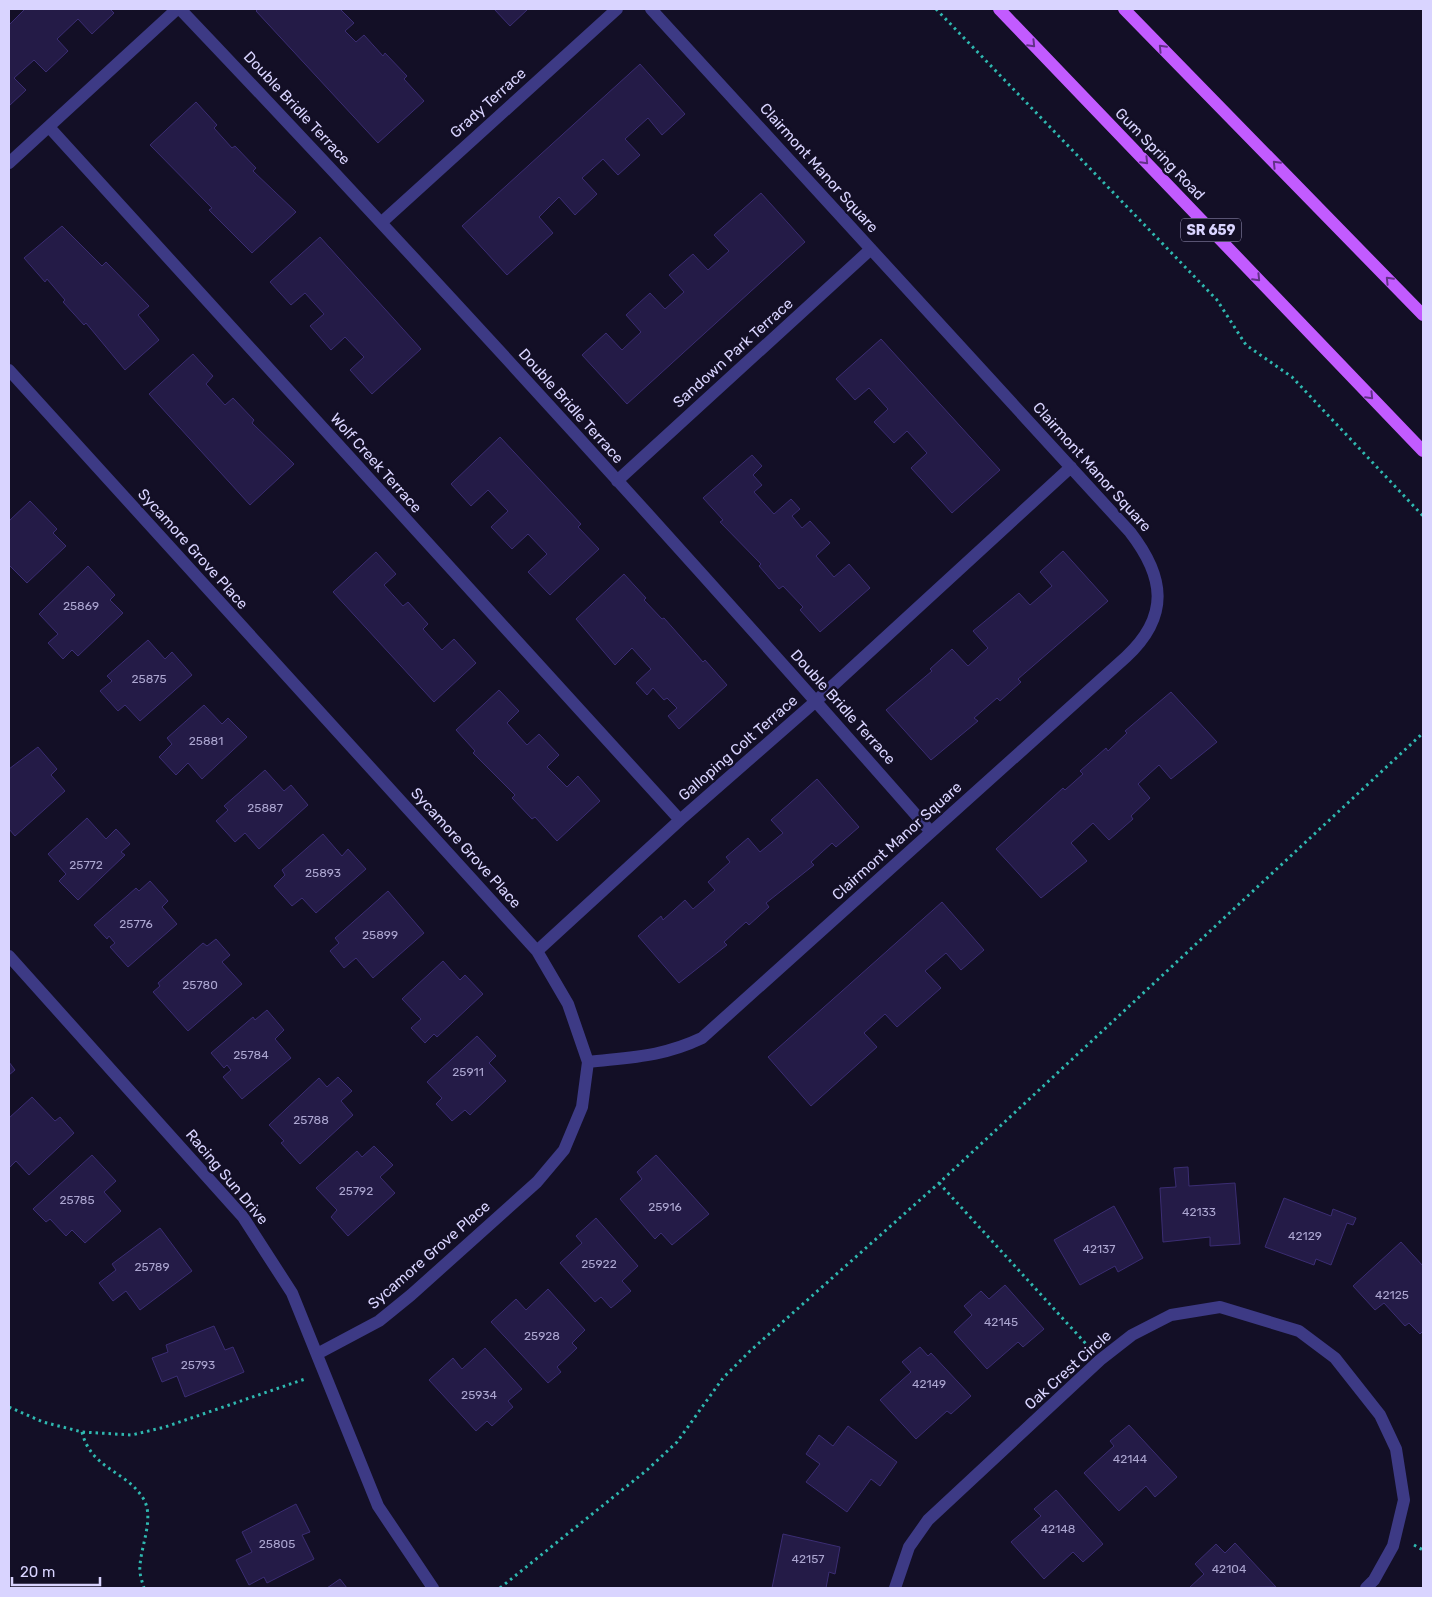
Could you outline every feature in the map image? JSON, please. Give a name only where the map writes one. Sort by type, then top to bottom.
[{"type":"main road","name":"Gum Spring Road","points":[[998,9],[1423,451]]},
{"type":"main road","points":[[1124,9],[1423,315]]},
{"type":"street","points":[[9,162],[178,9]]},
{"type":"street","name":"Double Bridle Terrace","points":[[178,9],[382,222],[816,701],[931,832]]},
{"type":"street","name":"Grady Terrace","points":[[382,222],[617,9]]},
{"type":"street","name":"Clairmont Manor Square","points":[[588,1062],[648,1057],[676,1050],[702,1038],[1132,652],[1142,642],[1152,624],[1158,606],[1158,588],[1147,556],[1130,532],[651,9]]},
{"type":"street","name":"Wolf Creek Terrace","points":[[48,127],[680,820]]},
{"type":"street","name":"Sandown Park Terrace","points":[[617,481],[871,249]]},
{"type":"street","name":"Sycamore Grove Place","points":[[9,370],[537,951],[568,1004],[588,1062],[582,1107],[564,1150],[537,1182],[379,1321],[317,1354]]},
{"type":"street","name":"Galloping Colt Terrace","points":[[537,951],[680,820],[816,701],[1071,467]]},
{"type":"street","name":"Racing Sun Drive","points":[[9,956],[243,1217],[292,1292],[378,1506],[432,1588]]},
{"type":"street","name":"Oak Crest Circle","points":[[896,1588],[909,1547],[928,1520],[1100,1360],[1132,1335],[1171,1315],[1220,1307],[1299,1331],[1334,1358],[1380,1415],[1396,1449],[1404,1500],[1393,1546],[1374,1580],[1366,1588]]},
{"type":"path","points":[[936,9],[1217,300],[1246,345],[1292,377],[1423,516]]},
{"type":"path","points":[[500,1588],[653,1465],[677,1442],[723,1378],[750,1351],[939,1183],[1423,734]]},
{"type":"path","points":[[939,1183],[1100,1360]]},
{"type":"path","points":[[9,1408],[43,1422],[82,1432],[132,1435],[165,1427],[290,1385],[324,1371]]},
{"type":"path","points":[[82,1432],[86,1447],[144,1499],[148,1516],[139,1568],[144,1588]]},
{"type":"building","points":[[25,9],[110,9],[114,13],[92,34],[78,19],[57,39],[68,51],[46,72],[34,60],[14,78],[26,90],[9,106],[9,25]]},
{"type":"building","points":[[258,9],[340,9],[354,23],[345,31],[356,42],[364,35],[383,56],[385,53],[407,76],[404,79],[424,101],[378,143],[256,11]]},
{"type":"building","points":[[494,9],[528,9],[510,26]]},
{"type":"building","points":[[640,64],[685,114],[662,135],[648,118],[625,139],[640,155],[618,175],[603,159],[582,178],[597,194],[575,215],[559,197],[539,217],[553,233],[507,275],[462,226]]},
{"type":"building","points":[[196,102],[217,125],[214,128],[232,148],[235,146],[256,168],[253,171],[296,212],[252,253],[209,210],[212,208],[150,145]]},
{"type":"building","points":[[761,193],[805,242],[627,404],[582,355],[606,333],[622,350],[641,332],[626,315],[650,293],[665,309],[684,292],[669,275],[693,254],[708,270],[729,251],[714,235]]},
{"type":"building","points":[[62,226],[102,266],[106,262],[149,306],[138,315],[159,340],[125,370],[86,323],[84,325],[63,302],[65,300],[47,279],[45,282],[24,258]]},
{"type":"building","points":[[320,237],[421,349],[372,394],[350,370],[364,357],[345,337],[331,350],[310,326],[324,314],[305,293],[291,305],[270,282]]},
{"type":"building","points":[[881,339],[1000,470],[952,513],[911,468],[927,453],[907,431],[894,443],[874,422],[888,409],[869,388],[855,400],[836,379]]},
{"type":"building","points":[[193,354],[213,376],[206,384],[225,405],[233,398],[254,420],[252,423],[294,464],[250,505],[149,394]]},
{"type":"building","points":[[500,437],[581,524],[578,527],[599,549],[550,595],[528,572],[547,554],[528,534],[512,549],[491,527],[508,511],[488,490],[471,506],[451,484]]},
{"type":"building","points":[[752,455],[762,466],[753,475],[762,485],[754,492],[774,514],[791,499],[800,509],[792,516],[802,528],[810,521],[830,543],[816,556],[834,577],[849,564],[870,588],[820,632],[800,610],[803,607],[783,586],[779,589],[759,566],[761,564],[720,522],[723,520],[703,498]]},
{"type":"building","points":[[30,501],[57,529],[53,533],[66,546],[27,583],[9,567],[9,521]]},
{"type":"building","points":[[1063,551],[1108,601],[1018,679],[1021,682],[1000,701],[997,698],[974,718],[978,721],[931,760],[886,710],[932,671],[930,669],[952,649],[968,666],[988,648],[973,631],[1019,593],[1030,605],[1052,586],[1040,572]]},
{"type":"building","points":[[376,552],[396,574],[384,585],[403,606],[408,602],[428,624],[423,629],[442,650],[454,639],[476,663],[434,702],[333,592]]},
{"type":"building","points":[[88,566],[115,595],[110,600],[123,613],[78,656],[72,650],[63,659],[48,643],[58,634],[39,614]]},
{"type":"building","points":[[624,574],[646,598],[644,600],[662,619],[664,618],[703,662],[705,660],[727,685],[679,729],[668,716],[677,708],[667,698],[664,700],[653,688],[647,695],[636,683],[651,669],[632,648],[615,665],[576,619]]},
{"type":"building","points":[[148,640],[165,659],[172,652],[192,675],[140,721],[125,705],[118,711],[100,691],[112,681],[107,676]]},
{"type":"building","points":[[499,690],[519,711],[507,723],[527,745],[539,734],[559,755],[547,767],[567,787],[578,776],[600,801],[557,841],[535,817],[532,819],[512,798],[515,795],[473,753],[475,751],[456,730]]},
{"type":"building","points":[[1171,692],[1217,742],[1171,779],[1159,765],[1138,784],[1150,798],[1131,816],[1133,819],[1109,840],[1093,823],[1071,843],[1087,861],[1041,898],[996,849],[1063,788],[1065,790],[1083,774],[1080,771],[1106,748],[1108,751],[1127,733],[1125,731]]},
{"type":"building","points":[[204,705],[222,724],[228,718],[247,737],[202,779],[188,763],[176,775],[159,757],[172,744],[167,738]]},
{"type":"building","points":[[38,747],[57,769],[51,775],[65,791],[15,836],[9,829],[9,769]]},
{"type":"building","points":[[265,770],[284,791],[291,785],[308,805],[259,849],[245,833],[235,842],[216,821],[228,810],[224,806]]},
{"type":"building","points":[[817,779],[859,827],[836,847],[832,843],[811,862],[814,865],[766,903],[769,907],[749,925],[746,922],[724,942],[727,945],[679,983],[638,936],[661,916],[663,920],[685,900],[693,909],[715,890],[708,882],[730,862],[726,857],[748,838],[760,852],[783,833],[771,820]]},
{"type":"building","points":[[87,818],[106,839],[116,829],[130,844],[121,852],[125,855],[78,900],[59,881],[66,874],[48,854]]},
{"type":"building","points":[[323,834],[342,856],[348,849],[366,869],[316,913],[302,898],[292,906],[274,886],[285,875],[282,870]]},
{"type":"building","points":[[150,881],[168,901],[162,907],[177,924],[128,967],[110,947],[115,943],[109,936],[107,939],[94,925],[136,888],[139,891]]},
{"type":"building","points":[[388,891],[424,933],[373,978],[356,958],[344,968],[330,951],[339,943],[335,938]]},
{"type":"building","points":[[942,902],[984,950],[961,970],[946,953],[925,971],[941,988],[897,1027],[885,1014],[864,1033],[877,1047],[811,1106],[768,1057]]},
{"type":"building","points":[[216,939],[230,955],[222,962],[242,984],[188,1031],[153,992],[160,986],[158,983],[203,943],[207,946]]},
{"type":"building","points":[[443,961],[460,980],[465,975],[483,994],[437,1037],[434,1034],[425,1043],[411,1028],[421,1019],[402,999]]},
{"type":"building","points":[[267,1010],[284,1030],[275,1039],[291,1058],[242,1099],[223,1077],[231,1070],[227,1065],[224,1068],[211,1053],[253,1017],[255,1020]]},
{"type":"building","points":[[477,1036],[496,1056],[489,1063],[506,1081],[470,1115],[465,1110],[452,1121],[436,1104],[442,1098],[427,1082]]},
{"type":"building","points":[[9,1062],[15,1070],[9,1075]]},
{"type":"building","points":[[338,1077],[352,1091],[341,1101],[353,1115],[300,1164],[281,1143],[284,1141],[269,1125],[319,1078],[327,1087]]},
{"type":"building","points":[[32,1097],[55,1121],[60,1117],[74,1133],[29,1175],[16,1161],[9,1168],[9,1118]]},
{"type":"building","points":[[374,1146],[393,1165],[380,1177],[395,1193],[348,1236],[331,1217],[337,1210],[316,1188],[357,1151],[362,1157]]},
{"type":"building","points":[[92,1155],[116,1181],[104,1192],[121,1211],[85,1243],[72,1230],[66,1236],[50,1219],[46,1222],[33,1209]]},
{"type":"building","points":[[656,1155],[709,1214],[672,1245],[661,1233],[655,1239],[620,1199],[642,1179],[637,1172]]},
{"type":"building","points":[[1188,1167],[1189,1186],[1235,1183],[1240,1244],[1210,1246],[1210,1237],[1163,1242],[1160,1188],[1176,1187],[1174,1168]]},
{"type":"building","points":[[1284,1198],[1331,1216],[1333,1209],[1356,1218],[1353,1225],[1347,1223],[1331,1265],[1316,1259],[1314,1265],[1265,1247]]},
{"type":"building","points":[[1114,1206],[1143,1258],[1118,1272],[1115,1266],[1080,1285],[1054,1240]]},
{"type":"building","points":[[596,1218],[638,1266],[622,1281],[631,1291],[611,1308],[601,1297],[595,1302],[560,1263],[582,1243],[576,1236]]},
{"type":"building","points":[[160,1228],[192,1271],[140,1310],[126,1291],[113,1301],[99,1283],[116,1270],[112,1264]]},
{"type":"building","points":[[1401,1242],[1423,1266],[1423,1331],[1420,1334],[1409,1323],[1405,1326],[1384,1303],[1375,1310],[1353,1286]]},
{"type":"building","points":[[1005,1285],[1044,1329],[1023,1347],[1018,1342],[987,1369],[954,1332],[972,1315],[964,1306],[981,1291],[989,1299]]},
{"type":"building","points":[[548,1289],[585,1330],[572,1343],[577,1348],[557,1367],[561,1372],[548,1383],[491,1322],[516,1299],[526,1310]]},
{"type":"building","points":[[214,1326],[225,1350],[233,1347],[244,1372],[185,1397],[177,1376],[162,1382],[152,1358],[168,1352],[166,1345]]},
{"type":"building","points":[[920,1347],[928,1356],[931,1353],[971,1396],[951,1414],[947,1411],[916,1439],[880,1400],[911,1372],[902,1362]]},
{"type":"building","points":[[485,1348],[522,1389],[508,1401],[513,1407],[492,1426],[487,1421],[476,1431],[429,1380],[453,1358],[462,1369]]},
{"type":"building","points":[[1129,1425],[1177,1477],[1155,1497],[1146,1486],[1119,1511],[1084,1473],[1114,1446],[1110,1441]]},
{"type":"building","points":[[848,1426],[897,1462],[880,1486],[871,1479],[847,1512],[806,1482],[820,1464],[806,1454],[819,1435],[833,1446]]},
{"type":"building","points":[[1056,1490],[1103,1544],[1083,1562],[1073,1552],[1044,1579],[1011,1542],[1041,1516],[1034,1509]]},
{"type":"building","points":[[296,1504],[310,1532],[302,1535],[314,1559],[267,1583],[264,1577],[249,1585],[236,1560],[252,1552],[242,1532]]},
{"type":"building","points":[[783,1534],[840,1547],[835,1574],[829,1572],[826,1588],[772,1588]]},
{"type":"building","points":[[1235,1543],[1276,1587],[1189,1588],[1204,1574],[1195,1564],[1216,1544],[1225,1553]]},
{"type":"building","points":[[340,1579],[347,1588],[327,1588]]}]
